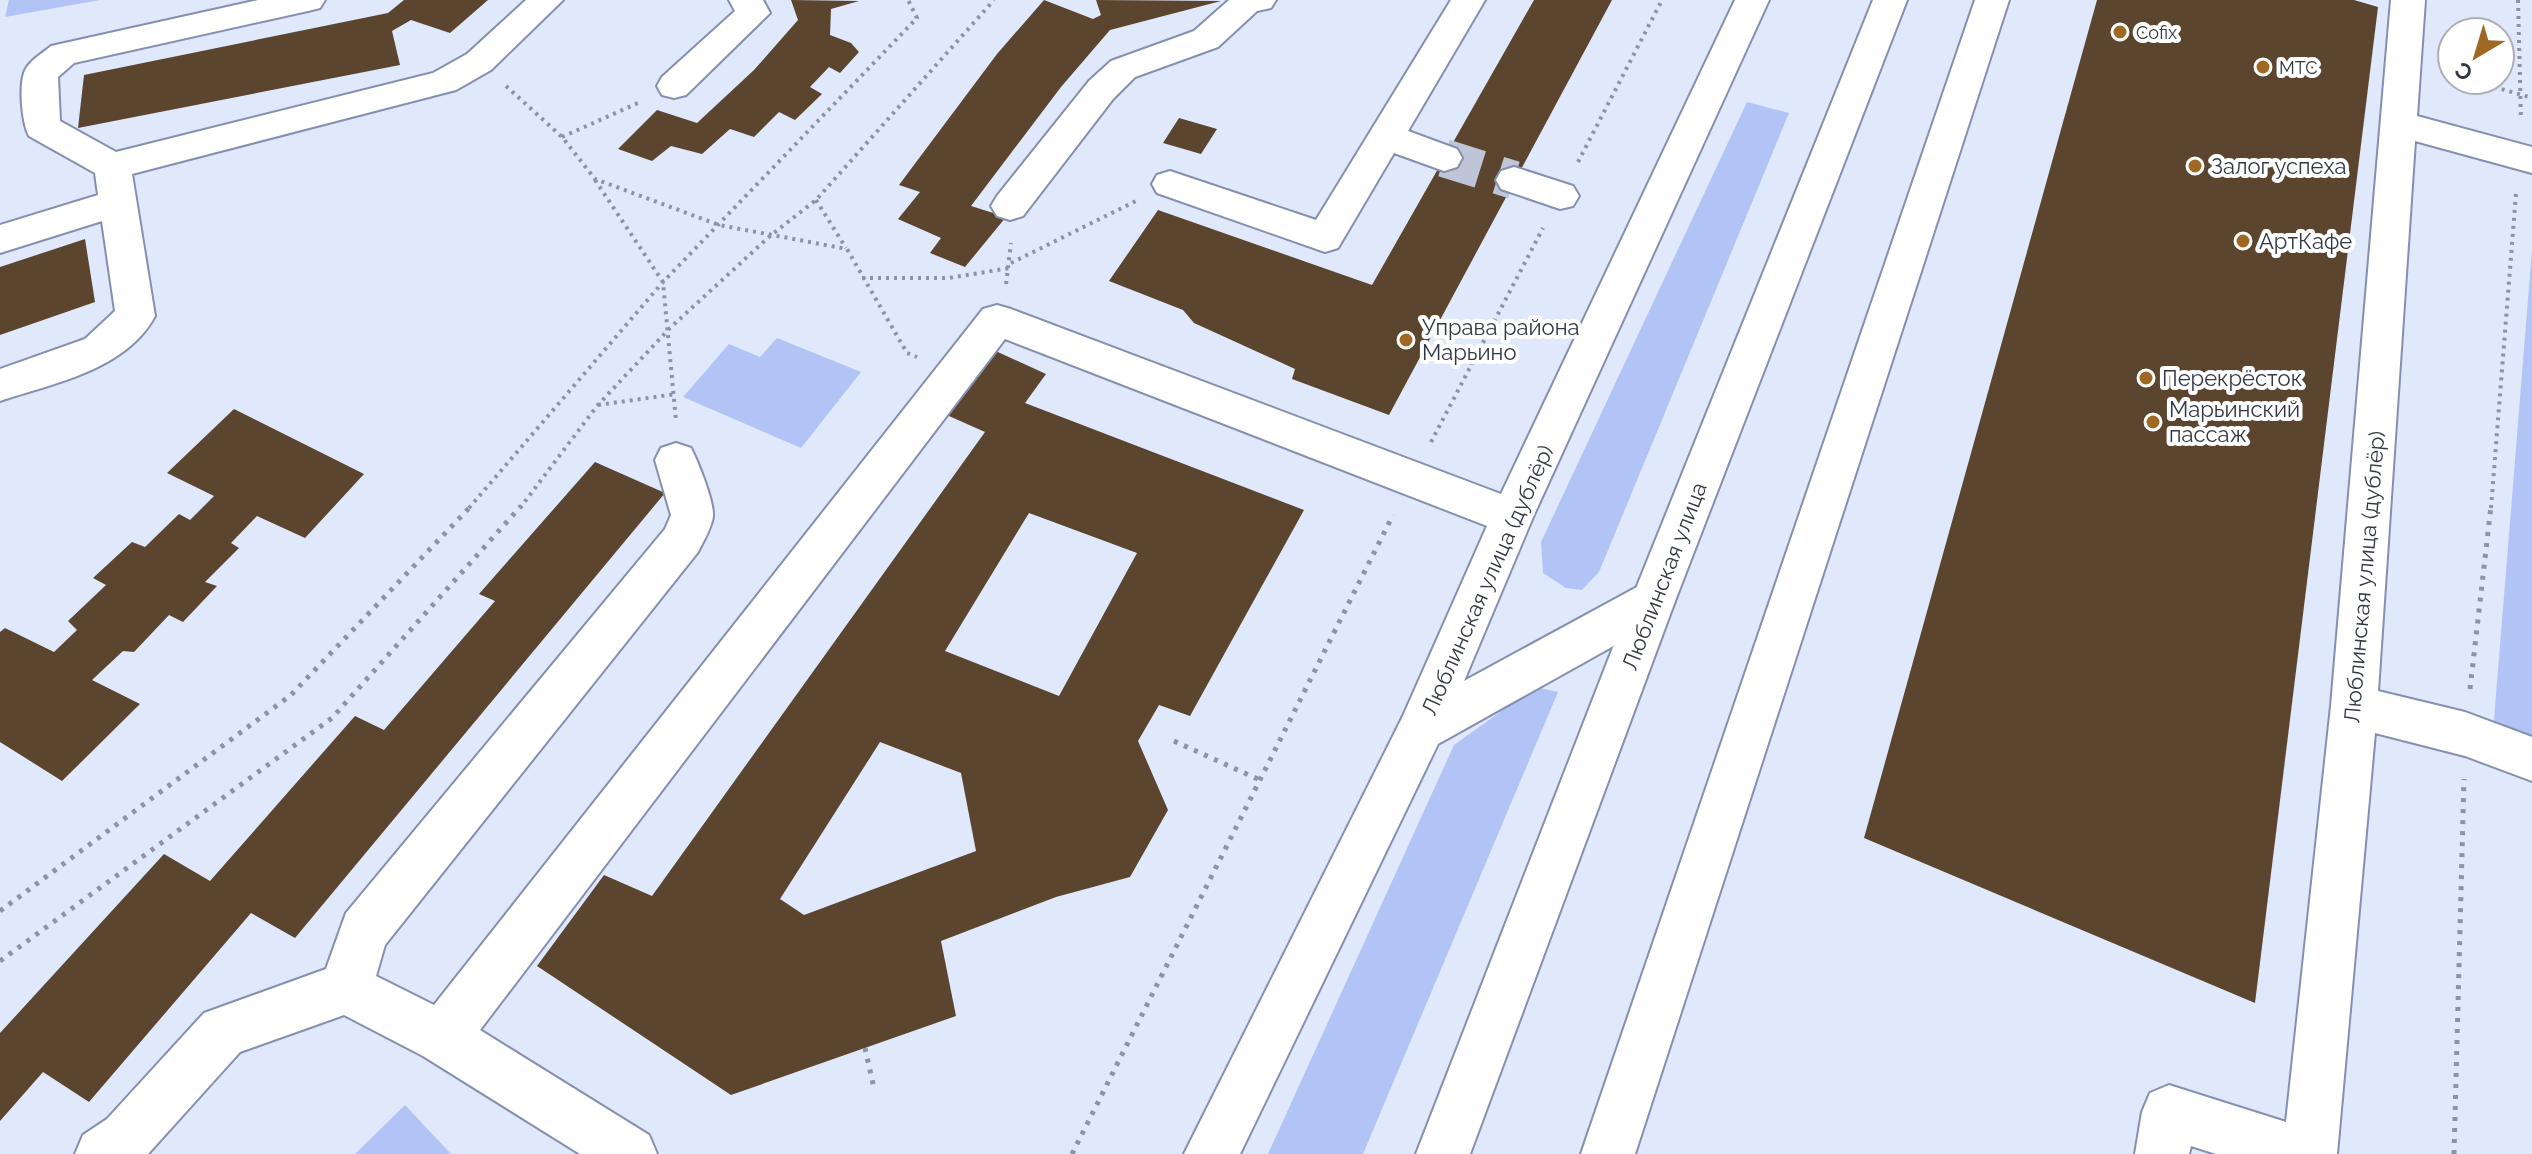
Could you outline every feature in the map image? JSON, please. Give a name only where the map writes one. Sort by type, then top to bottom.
[{"type":"street","points":[[308,0],[63,54],[41,73],[42,127],[112,166],[406,95],[444,82],[479,62],[546,0]]},
{"type":"street","points":[[674,86],[753,13],[746,0]]},
{"type":"street","points":[[1010,206],[1101,90],[1123,69],[1206,39],[1246,3],[1259,0]]},
{"type":"street","points":[[1170,184],[1325,238],[1468,0]]},
{"type":"street","name":"Люблинская улица (дублёр)","points":[[1211,1154],[1421,729],[1512,517],[1752,0]]},
{"type":"street","name":"Люблинская улица","points":[[1443,1154],[1653,601],[1890,0]]},
{"type":"street","points":[[1608,1154],[1992,0]]},
{"type":"street","name":"Люблинская улица (дублёр)","points":[[2310,1154],[2354,706],[2380,389],[2396,123],[2408,0]]},
{"type":"street","points":[[2396,123],[2526,158]]},
{"type":"street","points":[[1388,137],[1444,158]]},
{"type":"street","points":[[0,385],[99,350],[135,316],[115,203],[112,166]]},
{"type":"street","points":[[1514,180],[1560,196]]},
{"type":"street","points":[[0,239],[115,203]]},
{"type":"street","points":[[442,1037],[997,320],[1512,517]]},
{"type":"street","points":[[346,988],[364,931],[683,539],[692,515],[676,460]]},
{"type":"street","points":[[1421,729],[1653,601]]},
{"type":"street","points":[[2354,706],[2465,734],[2532,759]]},
{"type":"street","points":[[102,1154],[126,1138],[223,1032],[346,988],[442,1037],[630,1154]]},
{"type":"street","points":[[2162,1154],[2169,1112],[2300,1154]]},
{"type":"path","points":[[0,911],[291,695],[456,523],[663,282],[917,18],[908,0]]},
{"type":"path","points":[[0,961],[332,718],[505,527],[597,406],[670,328],[770,236],[816,200],[994,0]]},
{"type":"path","points":[[1072,1154],[1411,480],[1662,0]]},
{"type":"path","points":[[2454,1154],[2465,734],[2526,158],[2518,0]]},
{"type":"path","points":[[479,62],[562,137],[595,179],[663,282],[676,394],[676,460]]},
{"type":"path","points":[[562,137],[674,86]]},
{"type":"path","points":[[2516,94],[2532,98]]},
{"type":"path","points":[[595,179],[719,225],[847,249]]},
{"type":"path","points":[[862,278],[949,278],[1010,266],[1170,184]]},
{"type":"path","points":[[816,200],[907,353],[956,373]]},
{"type":"path","points":[[997,320],[1010,266],[1010,206]]},
{"type":"path","points":[[1424,346],[1472,363]]},
{"type":"path","points":[[597,406],[676,394]]},
{"type":"path","points":[[1174,741],[1260,780]]},
{"type":"path","points":[[865,1048],[874,1088]]},
{"type":"shaded area","points":[[9,0],[100,0],[5,17]]},
{"type":"shaded area","points":[[1747,102],[1789,113],[1599,572],[1582,590],[1566,588],[1543,573],[1541,542]]},
{"type":"shaded area","points":[[2532,250],[2532,746],[2493,732]]},
{"type":"shaded area","points":[[777,338],[861,372],[801,448],[683,397],[729,344],[760,357]]},
{"type":"shaded area","points":[[1535,687],[1558,692],[1363,1154],[1268,1154],[1454,745]]},
{"type":"shaded area","points":[[405,1105],[451,1154],[355,1154]]},
{"type":"building","points":[[404,0],[488,0],[450,33],[411,20],[392,31],[400,65],[78,128],[84,75],[388,13]]},
{"type":"building","points":[[791,0],[859,1],[831,9],[830,35],[851,43],[859,52],[840,73],[829,67],[810,87],[822,94],[795,120],[779,112],[754,137],[730,129],[702,154],[671,146],[652,161],[618,149],[657,110],[697,123],[754,70],[798,20]]},
{"type":"building","points":[[1044,0],[1093,19],[1101,15],[1096,0],[1221,1],[1110,30],[1061,87],[971,206],[1006,217],[965,267],[930,253],[941,238],[898,219],[920,192],[899,185],[997,54]]},
{"type":"building","points":[[1534,0],[1612,0],[1389,415],[1292,379],[1295,369],[1194,323],[1183,310],[1109,281],[1158,210],[1372,285]]},
{"type":"building","name":"Марьинский пассаж","points":[[2097,0],[2354,0],[2378,7],[2255,1003],[1864,838]]},
{"type":"building","points":[[1179,118],[1217,129],[1201,154],[1163,143]]},
{"type":"building","points":[[85,239],[95,302],[0,335],[0,267]]},
{"type":"building","points":[[989,348],[1046,374],[1025,403],[1304,510],[1190,716],[1159,705],[1138,741],[1168,810],[1130,877],[1056,897],[941,941],[956,1016],[731,1095],[537,966],[604,875],[652,896],[985,432],[940,412]],"holes":[[[1029,513],[1137,553],[1059,696],[945,651]],[[880,742],[961,773],[976,851],[804,915],[780,899]]]},
{"type":"building","points":[[234,409],[364,474],[305,538],[257,516],[231,543],[239,548],[205,582],[217,586],[183,622],[169,615],[134,652],[123,651],[92,680],[140,704],[62,781],[0,742],[0,632],[5,628],[54,652],[77,630],[68,621],[106,585],[93,578],[132,542],[145,547],[179,514],[190,520],[214,496],[167,473]]},
{"type":"building","points":[[595,462],[665,493],[295,938],[251,913],[89,1102],[43,1072],[0,1121],[0,1033],[164,854],[210,881],[355,716],[384,730],[495,601],[479,594]]},
{"type":"tunnel","points":[[1444,158],[1514,180]]},
{"type":"place","name":"Cofix","points":[[2120,32]]},
{"type":"place","name":"МТС","points":[[2263,67]]},
{"type":"place","name":"Залог успеха","points":[[2195,166]]},
{"type":"place","name":"АртКафе","points":[[2243,241]]},
{"type":"place","name":"Управа района Марьино","points":[[1406,340]]},
{"type":"place","name":"Перекрёсток","points":[[2146,378]]},
{"type":"place","name":"Марьинский пассаж","points":[[2153,422]]}]
